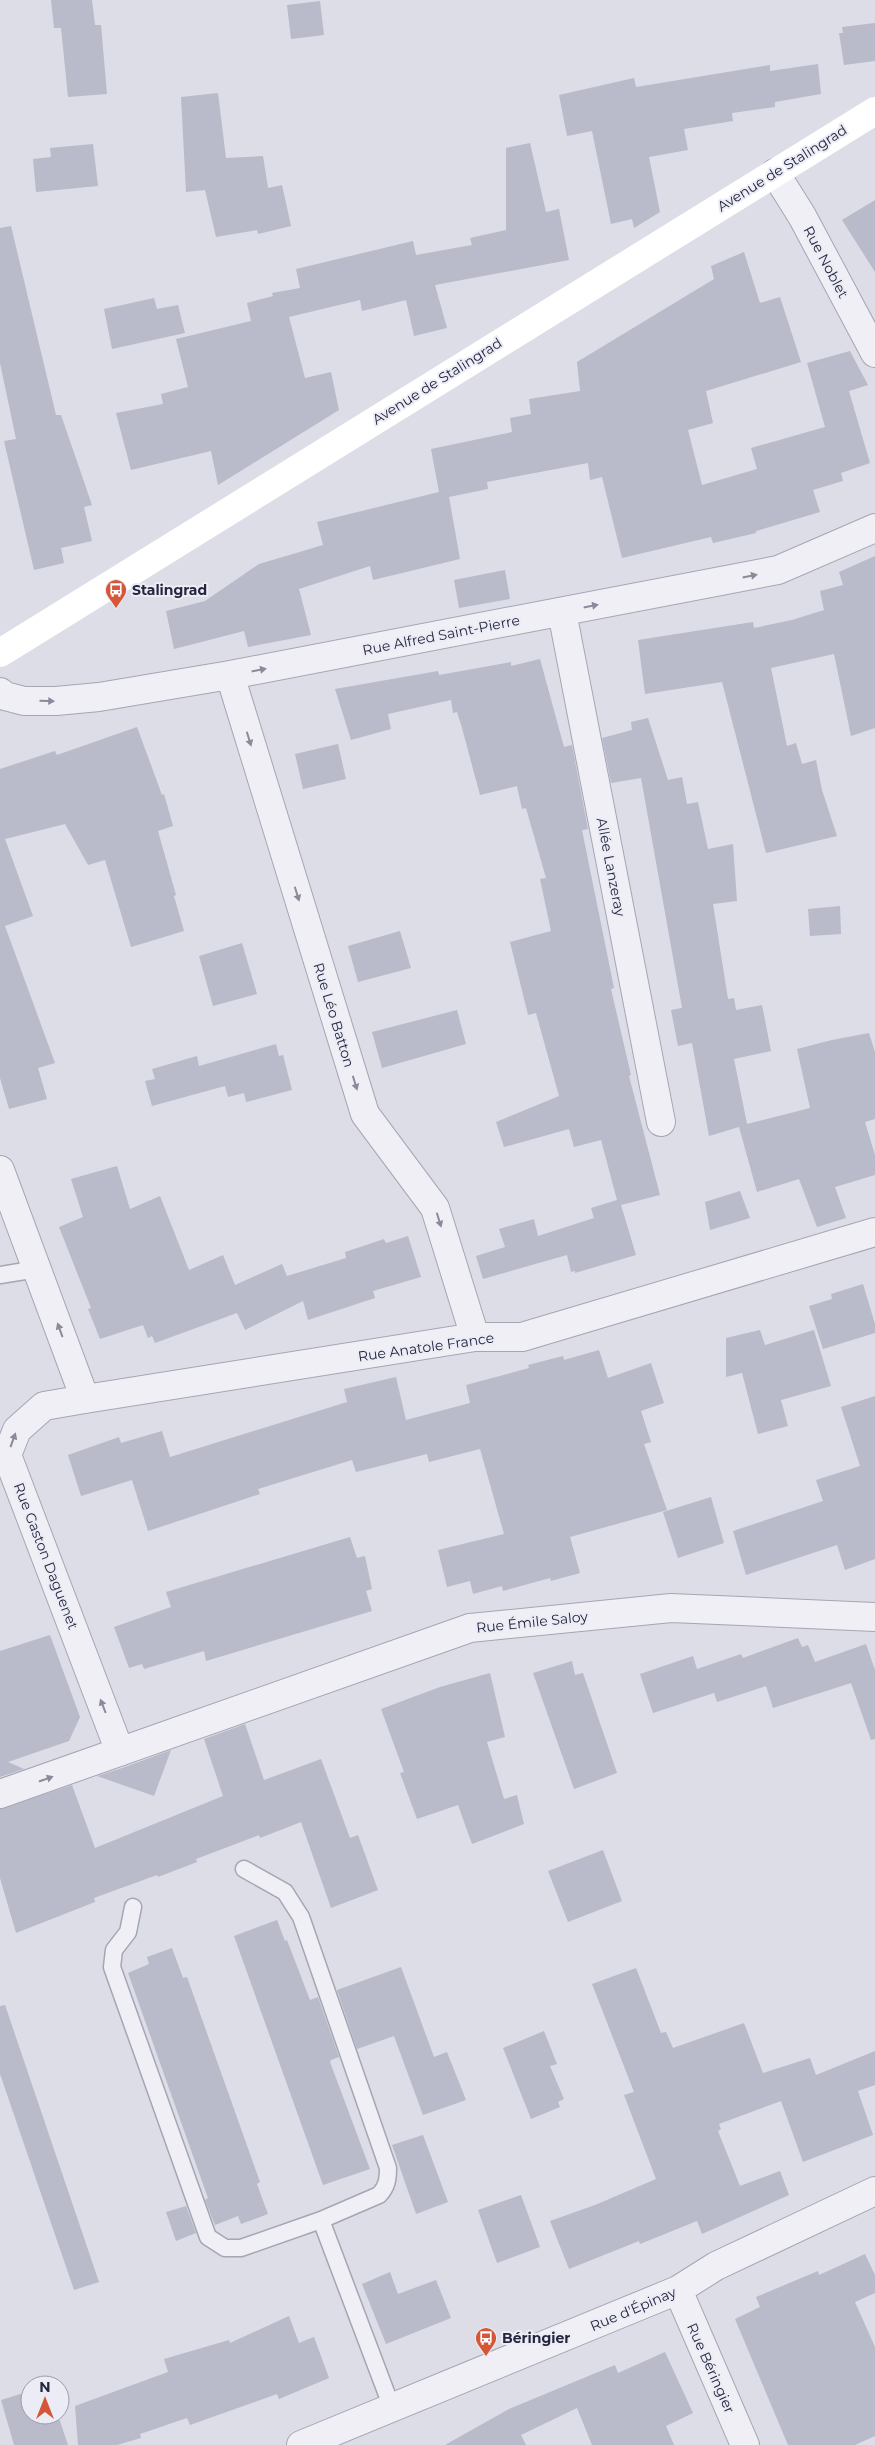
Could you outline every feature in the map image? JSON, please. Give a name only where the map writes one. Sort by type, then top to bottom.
[{"type":"main road","name":"Avenue de Stalingrad","points":[[0,653],[875,111]]},
{"type":"street","name":"Rue Noblet","points":[[775,173],[802,216],[875,353]]},
{"type":"street","name":"Rue Alfred Saint-Pierre","points":[[0,692],[5,696],[24,701],[56,701],[99,697],[230,675],[778,570],[875,528]]},
{"type":"street","name":"Allée Lanzeray","points":[[562,612],[661,1122]]},
{"type":"street","name":"Rue Léo Batton","points":[[230,675],[365,1114],[435,1208],[475,1337]]},
{"type":"street","points":[[0,1170],[85,1398]]},
{"type":"street","name":"Rue Anatole France","points":[[85,1398],[475,1337],[522,1337],[875,1232]]},
{"type":"street","name":"Rue Gaston Daguenet","points":[[85,1398],[44,1406],[16,1430],[7,1455],[120,1752]]},
{"type":"street","name":"Rue Émile Saloy","points":[[120,1752],[470,1628],[671,1608],[875,1617]]},
{"type":"street","points":[[0,1794],[120,1752]]},
{"type":"street","name":"Rue d'Épinay","points":[[301,2445],[678,2290],[716,2266],[875,2192]]},
{"type":"street","name":"Rue Béringier","points":[[678,2290],[745,2445]]},
{"type":"lane","points":[[0,1275],[37,1270]]},
{"type":"lane","points":[[133,1907],[128,1932],[114,1950],[112,1967],[208,2237],[225,2248],[241,2248],[321,2220],[380,2195],[388,2179],[388,2168],[301,1917],[285,1892],[244,1869]]},
{"type":"lane","points":[[321,2220],[392,2408]]},
{"type":"building","points":[[51,0],[92,0],[95,25],[101,25],[107,94],[68,97],[61,28],[54,28]]},
{"type":"building","points":[[320,1],[324,35],[291,39],[287,5]]},
{"type":"building","points":[[875,23],[875,61],[844,65],[839,33],[843,33],[842,27]]},
{"type":"building","points":[[818,64],[821,94],[775,102],[775,107],[732,113],[733,121],[684,129],[688,150],[649,157],[660,212],[634,228],[632,219],[611,224],[592,131],[567,136],[559,95],[634,78],[636,87],[770,65],[770,71]]},
{"type":"building","points":[[218,93],[226,158],[263,156],[268,188],[282,185],[291,226],[258,234],[257,230],[216,237],[205,190],[186,192],[181,97]]},
{"type":"building","points":[[530,143],[546,212],[559,209],[569,260],[435,285],[447,328],[414,336],[406,300],[362,311],[360,300],[289,317],[305,378],[331,372],[339,410],[218,485],[211,451],[131,470],[116,413],[163,404],[161,394],[188,387],[176,339],[251,321],[247,303],[273,296],[272,293],[300,288],[296,269],[413,241],[416,255],[472,245],[470,238],[506,230],[506,148]]},
{"type":"building","points":[[93,144],[98,186],[36,192],[33,159],[51,157],[50,148]]},
{"type":"building","points":[[875,200],[875,272],[842,220]]},
{"type":"building","points":[[11,226],[56,415],[61,415],[92,505],[84,507],[92,541],[61,548],[64,563],[34,570],[4,441],[16,439],[0,363],[0,228]]},
{"type":"building","points":[[744,252],[760,303],[780,297],[801,362],[706,391],[713,423],[688,430],[702,485],[757,469],[751,448],[825,427],[807,363],[850,351],[868,385],[849,391],[870,463],[841,473],[843,481],[813,490],[820,512],[756,531],[756,533],[713,543],[711,537],[622,558],[602,477],[590,480],[588,463],[487,482],[488,489],[449,497],[460,559],[373,580],[370,566],[299,589],[311,635],[248,647],[244,631],[174,649],[166,611],[205,601],[259,564],[323,545],[317,522],[439,492],[431,449],[512,432],[510,418],[531,414],[529,399],[580,391],[577,362],[714,279],[711,266]]},
{"type":"building","points":[[154,298],[157,309],[178,305],[185,333],[112,349],[104,309]]},
{"type":"building","points":[[875,556],[875,728],[851,736],[834,654],[771,668],[787,746],[796,743],[802,764],[816,760],[822,790],[837,836],[766,853],[722,682],[645,694],[638,640],[753,622],[754,628],[792,620],[824,610],[820,591],[843,585],[839,572]]},
{"type":"building","points":[[505,570],[510,599],[459,608],[454,580]]},
{"type":"building","points":[[540,659],[564,747],[572,745],[588,829],[582,830],[614,988],[611,989],[631,1075],[629,1076],[660,1195],[621,1205],[636,1255],[575,1273],[575,1271],[571,1272],[567,1255],[483,1279],[476,1256],[505,1247],[499,1229],[534,1219],[538,1236],[594,1218],[591,1208],[617,1200],[601,1140],[574,1147],[569,1129],[504,1147],[496,1122],[559,1096],[536,1013],[528,1015],[510,942],[551,931],[540,879],[546,878],[526,808],[522,809],[517,786],[480,795],[462,728],[457,712],[453,713],[451,700],[388,714],[391,729],[351,740],[335,689],[438,671],[439,675],[511,662],[511,666]]},
{"type":"building","points":[[648,718],[668,780],[682,777],[687,804],[698,802],[708,849],[733,844],[737,901],[713,904],[728,999],[734,998],[736,1010],[762,1005],[771,1051],[734,1059],[747,1124],[810,1108],[797,1049],[869,1033],[875,1052],[875,1119],[865,1122],[875,1155],[875,1175],[835,1187],[846,1218],[817,1227],[799,1179],[757,1192],[739,1127],[709,1136],[692,1043],[678,1046],[671,1010],[682,1008],[641,778],[611,783],[602,738],[632,730],[631,722]]},
{"type":"building","points":[[137,727],[162,795],[164,794],[173,826],[158,831],[184,931],[131,947],[105,860],[88,865],[65,824],[5,839],[33,916],[5,926],[55,1063],[38,1068],[47,1099],[9,1109],[0,1078],[0,769],[55,751],[57,755]]},
{"type":"building","points":[[338,744],[346,779],[303,789],[295,754]]},
{"type":"building","points":[[840,906],[841,934],[810,936],[808,909]]},
{"type":"building","points":[[400,931],[411,968],[358,982],[348,946]]},
{"type":"building","points":[[242,943],[257,994],[213,1006],[199,956]]},
{"type":"building","points":[[457,1010],[466,1044],[382,1068],[372,1032]]},
{"type":"building","points":[[276,1044],[279,1056],[283,1055],[292,1090],[246,1102],[244,1093],[228,1097],[225,1086],[152,1106],[145,1081],[155,1079],[152,1069],[197,1056],[199,1066]]},
{"type":"building","points":[[117,1166],[130,1209],[160,1196],[189,1270],[223,1255],[235,1285],[282,1264],[287,1276],[346,1258],[345,1252],[384,1239],[386,1243],[408,1236],[421,1277],[373,1291],[375,1298],[308,1320],[303,1301],[245,1330],[237,1313],[155,1343],[152,1336],[148,1338],[143,1325],[100,1339],[88,1309],[91,1308],[59,1227],[83,1217],[71,1179]]},
{"type":"building","points":[[740,1191],[750,1218],[710,1230],[705,1202]]},
{"type":"building","points":[[863,1284],[875,1324],[875,1333],[823,1349],[809,1306],[832,1299],[831,1294]]},
{"type":"building","points":[[760,1330],[765,1345],[814,1330],[831,1386],[781,1400],[788,1426],[758,1434],[742,1373],[726,1377],[726,1338]]},
{"type":"building","points":[[599,1350],[608,1378],[651,1363],[664,1403],[641,1411],[651,1442],[644,1444],[667,1510],[570,1537],[580,1573],[551,1581],[550,1578],[503,1591],[502,1586],[473,1594],[470,1581],[447,1587],[438,1550],[504,1534],[480,1449],[429,1462],[427,1454],[356,1472],[352,1460],[258,1489],[260,1494],[148,1531],[132,1480],[81,1496],[68,1455],[119,1437],[121,1443],[162,1431],[170,1457],[347,1402],[344,1389],[396,1377],[406,1420],[470,1403],[466,1385],[529,1368],[528,1365],[563,1356],[564,1360]]},
{"type":"building","points":[[875,1396],[875,1559],[845,1570],[837,1545],[746,1575],[733,1531],[823,1501],[816,1480],[860,1466],[841,1407]]},
{"type":"building","points":[[711,1497],[724,1543],[678,1558],[663,1512]]},
{"type":"building","points":[[350,1537],[357,1558],[365,1556],[372,1589],[366,1591],[372,1611],[206,1661],[204,1651],[144,1669],[142,1664],[129,1668],[114,1627],[171,1607],[166,1592]]},
{"type":"building","points":[[50,1635],[80,1717],[69,1741],[8,1762],[24,1769],[0,1777],[0,1651]]},
{"type":"building","points":[[798,1638],[802,1647],[808,1645],[815,1662],[866,1644],[875,1670],[875,1739],[871,1740],[851,1683],[773,1708],[766,1686],[717,1702],[714,1693],[653,1713],[640,1674],[693,1656],[697,1669],[741,1654],[743,1658]]},
{"type":"building","points":[[572,1661],[575,1675],[583,1673],[617,1773],[574,1789],[533,1673]]},
{"type":"building","points":[[490,1673],[505,1737],[487,1742],[504,1799],[517,1795],[524,1824],[472,1844],[458,1805],[417,1819],[400,1773],[404,1772],[381,1709],[440,1687]]},
{"type":"building","points":[[245,1724],[264,1780],[321,1759],[350,1838],[358,1835],[378,1890],[331,1908],[301,1822],[260,1838],[259,1835],[196,1859],[197,1862],[158,1877],[157,1875],[94,1898],[95,1902],[16,1933],[0,1878],[0,1809],[72,1785],[95,1848],[223,1796],[204,1739]]},
{"type":"building","points":[[171,1750],[154,1796],[97,1776],[125,1767]]},
{"type":"building","points":[[603,1850],[622,1901],[568,1922],[548,1871]]},
{"type":"building","points":[[277,1920],[285,1941],[287,1940],[310,2000],[318,1997],[339,2057],[330,2062],[370,2169],[323,2185],[234,1936]]},
{"type":"building","points":[[172,1948],[183,1978],[187,1977],[260,2182],[257,2184],[268,2214],[241,2224],[238,2216],[215,2225],[205,2200],[208,2198],[128,1973],[149,1964],[147,1957]]},
{"type":"building","points":[[401,1967],[434,2057],[447,2052],[466,2100],[423,2115],[394,2036],[357,2049],[337,1990]]},
{"type":"building","points":[[636,1968],[661,2033],[666,2032],[673,2048],[744,2023],[763,2073],[810,2058],[816,2075],[875,2051],[875,2085],[858,2091],[873,2135],[803,2162],[781,2101],[719,2124],[721,2129],[718,2131],[740,2186],[780,2171],[789,2195],[702,2234],[697,2221],[640,2244],[639,2241],[569,2269],[550,2221],[595,2205],[656,2179],[624,2095],[634,2092],[592,1984]]},
{"type":"building","points":[[5,2005],[99,2282],[74,2290],[0,2074],[0,2006]]},
{"type":"building","points":[[544,2031],[557,2064],[550,2066],[564,2099],[558,2102],[560,2107],[531,2119],[503,2048]]},
{"type":"building","points":[[423,2135],[448,2202],[416,2214],[392,2145]]},
{"type":"building","points":[[521,2195],[540,2247],[497,2263],[478,2210]]},
{"type":"building","points":[[186,2206],[196,2233],[176,2241],[166,2212]]},
{"type":"building","points":[[865,2254],[875,2275],[875,2293],[855,2302],[875,2347],[875,2436],[855,2445],[788,2445],[735,2319],[760,2307],[756,2297],[818,2271],[819,2275]]},
{"type":"building","points":[[390,2272],[398,2294],[436,2280],[451,2318],[386,2344],[362,2284]]},
{"type":"building","points":[[289,2316],[299,2343],[314,2337],[329,2378],[279,2399],[277,2394],[190,2425],[187,2418],[140,2434],[141,2438],[117,2445],[78,2445],[75,2406],[168,2372],[164,2359],[229,2340],[230,2343]]},
{"type":"building","points":[[665,2352],[693,2413],[666,2426],[674,2445],[592,2445],[577,2408],[521,2435],[526,2445],[445,2445],[509,2409],[615,2365],[618,2373]]},
{"type":"building","points":[[20,2394],[20,2425],[61,2425],[68,2445],[14,2445],[1,2400]]},
{"type":"place","name":"Stalingrad","points":[[116,609]]},
{"type":"place","name":"Béringier","points":[[486,2357]]}]
